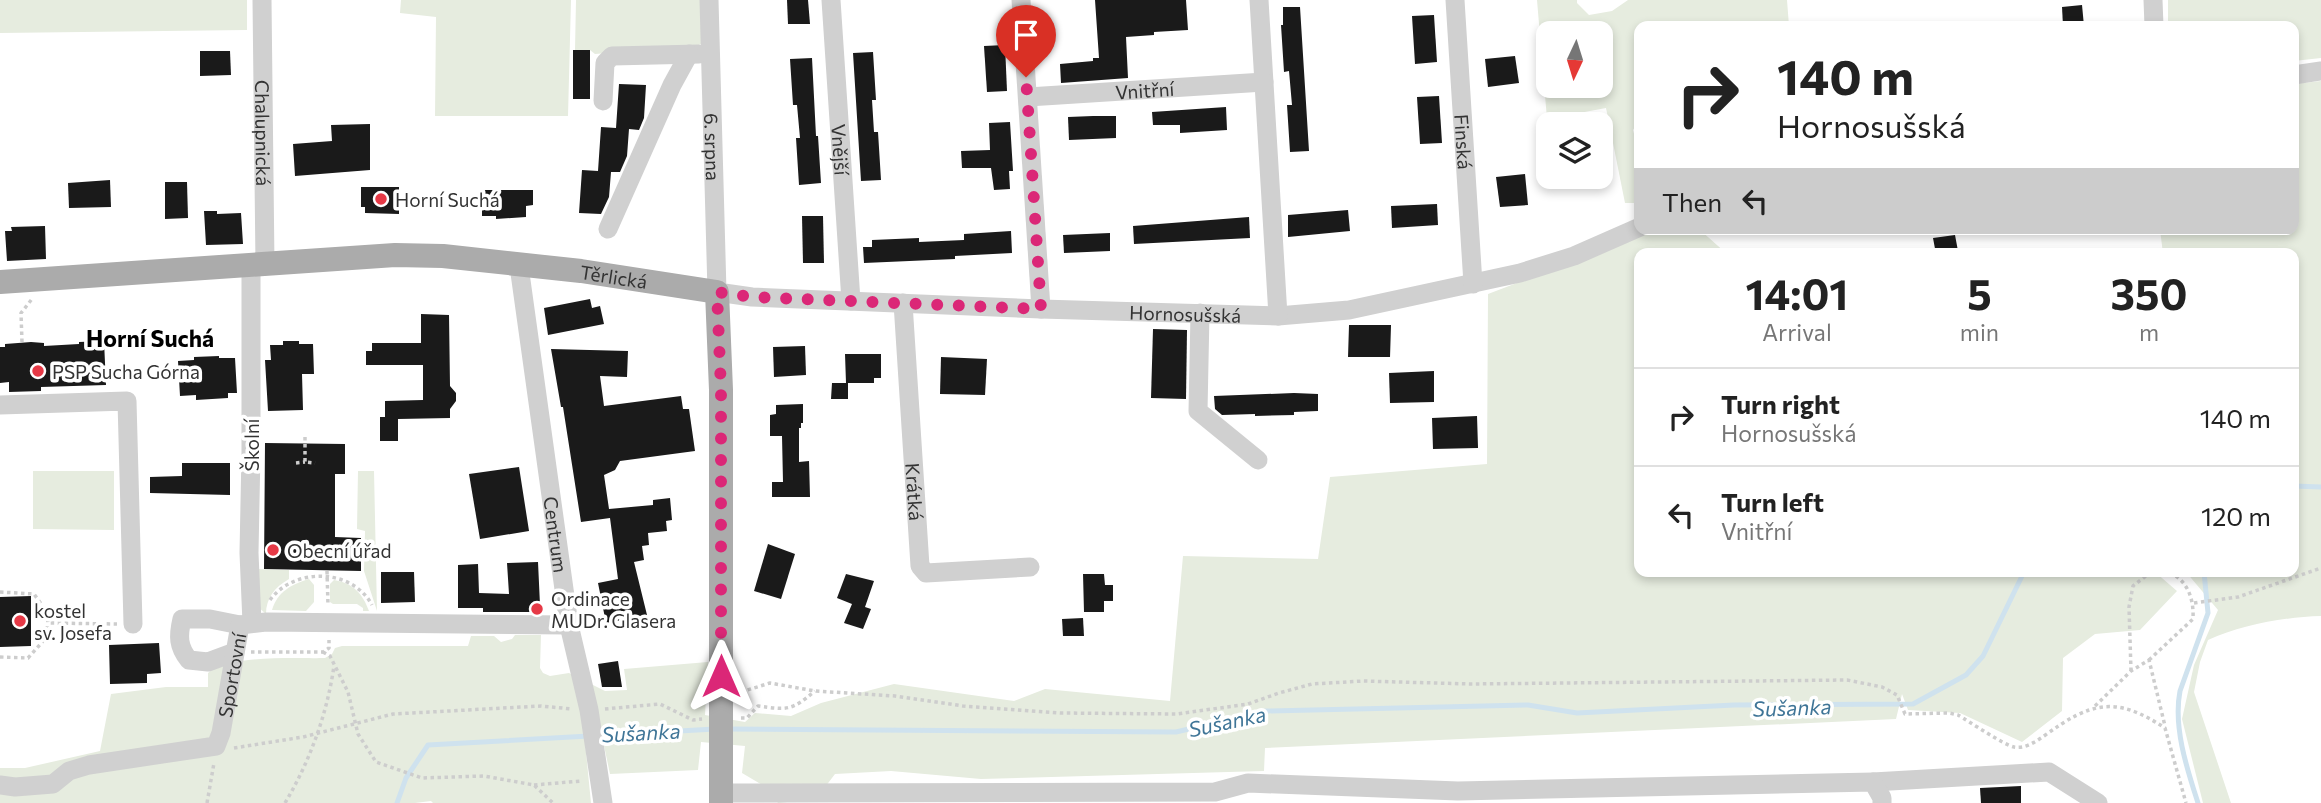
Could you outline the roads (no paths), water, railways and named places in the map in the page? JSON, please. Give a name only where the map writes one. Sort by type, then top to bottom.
[{"type":"main road","name":"Těrlická","points":[[0,282],[395,255],[443,256],[581,271],[717,292]]},
{"type":"main road","points":[[717,292],[721,390],[721,798]]},
{"type":"street","name":"Chalupnická","points":[[258,265],[262,0]]},
{"type":"street","name":"6. srpna","points":[[709,0],[717,292]]},
{"type":"street","name":"Vnější","points":[[831,0],[851,301]]},
{"type":"street","points":[[1021,0],[1041,309]]},
{"type":"street","points":[[1259,0],[1278,316]]},
{"type":"street","name":"Finská","points":[[1455,0],[1473,284]]},
{"type":"street","points":[[2153,0],[2154,21]]},
{"type":"street","points":[[608,229],[671,85],[689,54]]},
{"type":"street","points":[[603,101],[605,62],[612,55],[710,54]]},
{"type":"street","points":[[2299,74],[2321,71]]},
{"type":"street","name":"Vnitřní","points":[[1028,97],[1264,82]]},
{"type":"street","name":"Hornosušská","points":[[717,292],[752,297],[1278,316],[1349,310],[1520,273],[1574,256],[1634,230]]},
{"type":"street","name":"Školní","points":[[253,623],[249,553],[258,265]]},
{"type":"street","name":"Centrum","points":[[519,266],[569,625],[591,724],[603,803]]},
{"type":"street","name":"Krátká","points":[[903,303],[920,566],[926,573],[1030,567]]},
{"type":"street","points":[[1200,313],[1198,411],[1258,460]]},
{"type":"street","points":[[0,405],[127,401],[134,624]]},
{"type":"street","points":[[235,652],[208,662],[189,660],[180,649],[179,631],[182,619],[253,623]]},
{"type":"street","name":"Sportovní","points":[[0,785],[15,787],[52,784],[68,771],[89,765],[216,746],[221,733],[235,652],[253,623],[569,625]]},
{"type":"street","points":[[721,798],[1214,792],[1248,783],[1326,795],[1381,796],[1458,791],[1622,795],[2049,772],[2098,803]]},
{"type":"street","points":[[1873,782],[1882,797],[1882,803]]},
{"type":"waterway","name":"Sušanka","points":[[2299,486],[2321,487]]},
{"type":"waterway","name":"Sušanka","points":[[728,729],[1176,732],[1266,711],[1528,705],[1577,713],[1734,705],[1913,704],[1966,675],[1983,656],[2022,577]]},
{"type":"waterway","points":[[2198,803],[2182,748],[2178,705],[2180,691],[2208,613],[2204,577]]},
{"type":"waterway","name":"Sušanka","points":[[397,803],[406,778],[428,745],[715,729]]},
{"type":"place","name":"Horní Suchá","points":[[381,199]]},
{"type":"place","name":"PSP Sucha Górna","points":[[38,371]]},
{"type":"place","name":"Obecní úřad","points":[[273,550]]},
{"type":"place","name":"Ordinace MUDr. Glasera","points":[[537,609]]},
{"type":"place","name":"kostel sv. Josefa","points":[[20,621]]},
{"type":"district","name":"Horní Suchá","points":[[150,338]]}]
